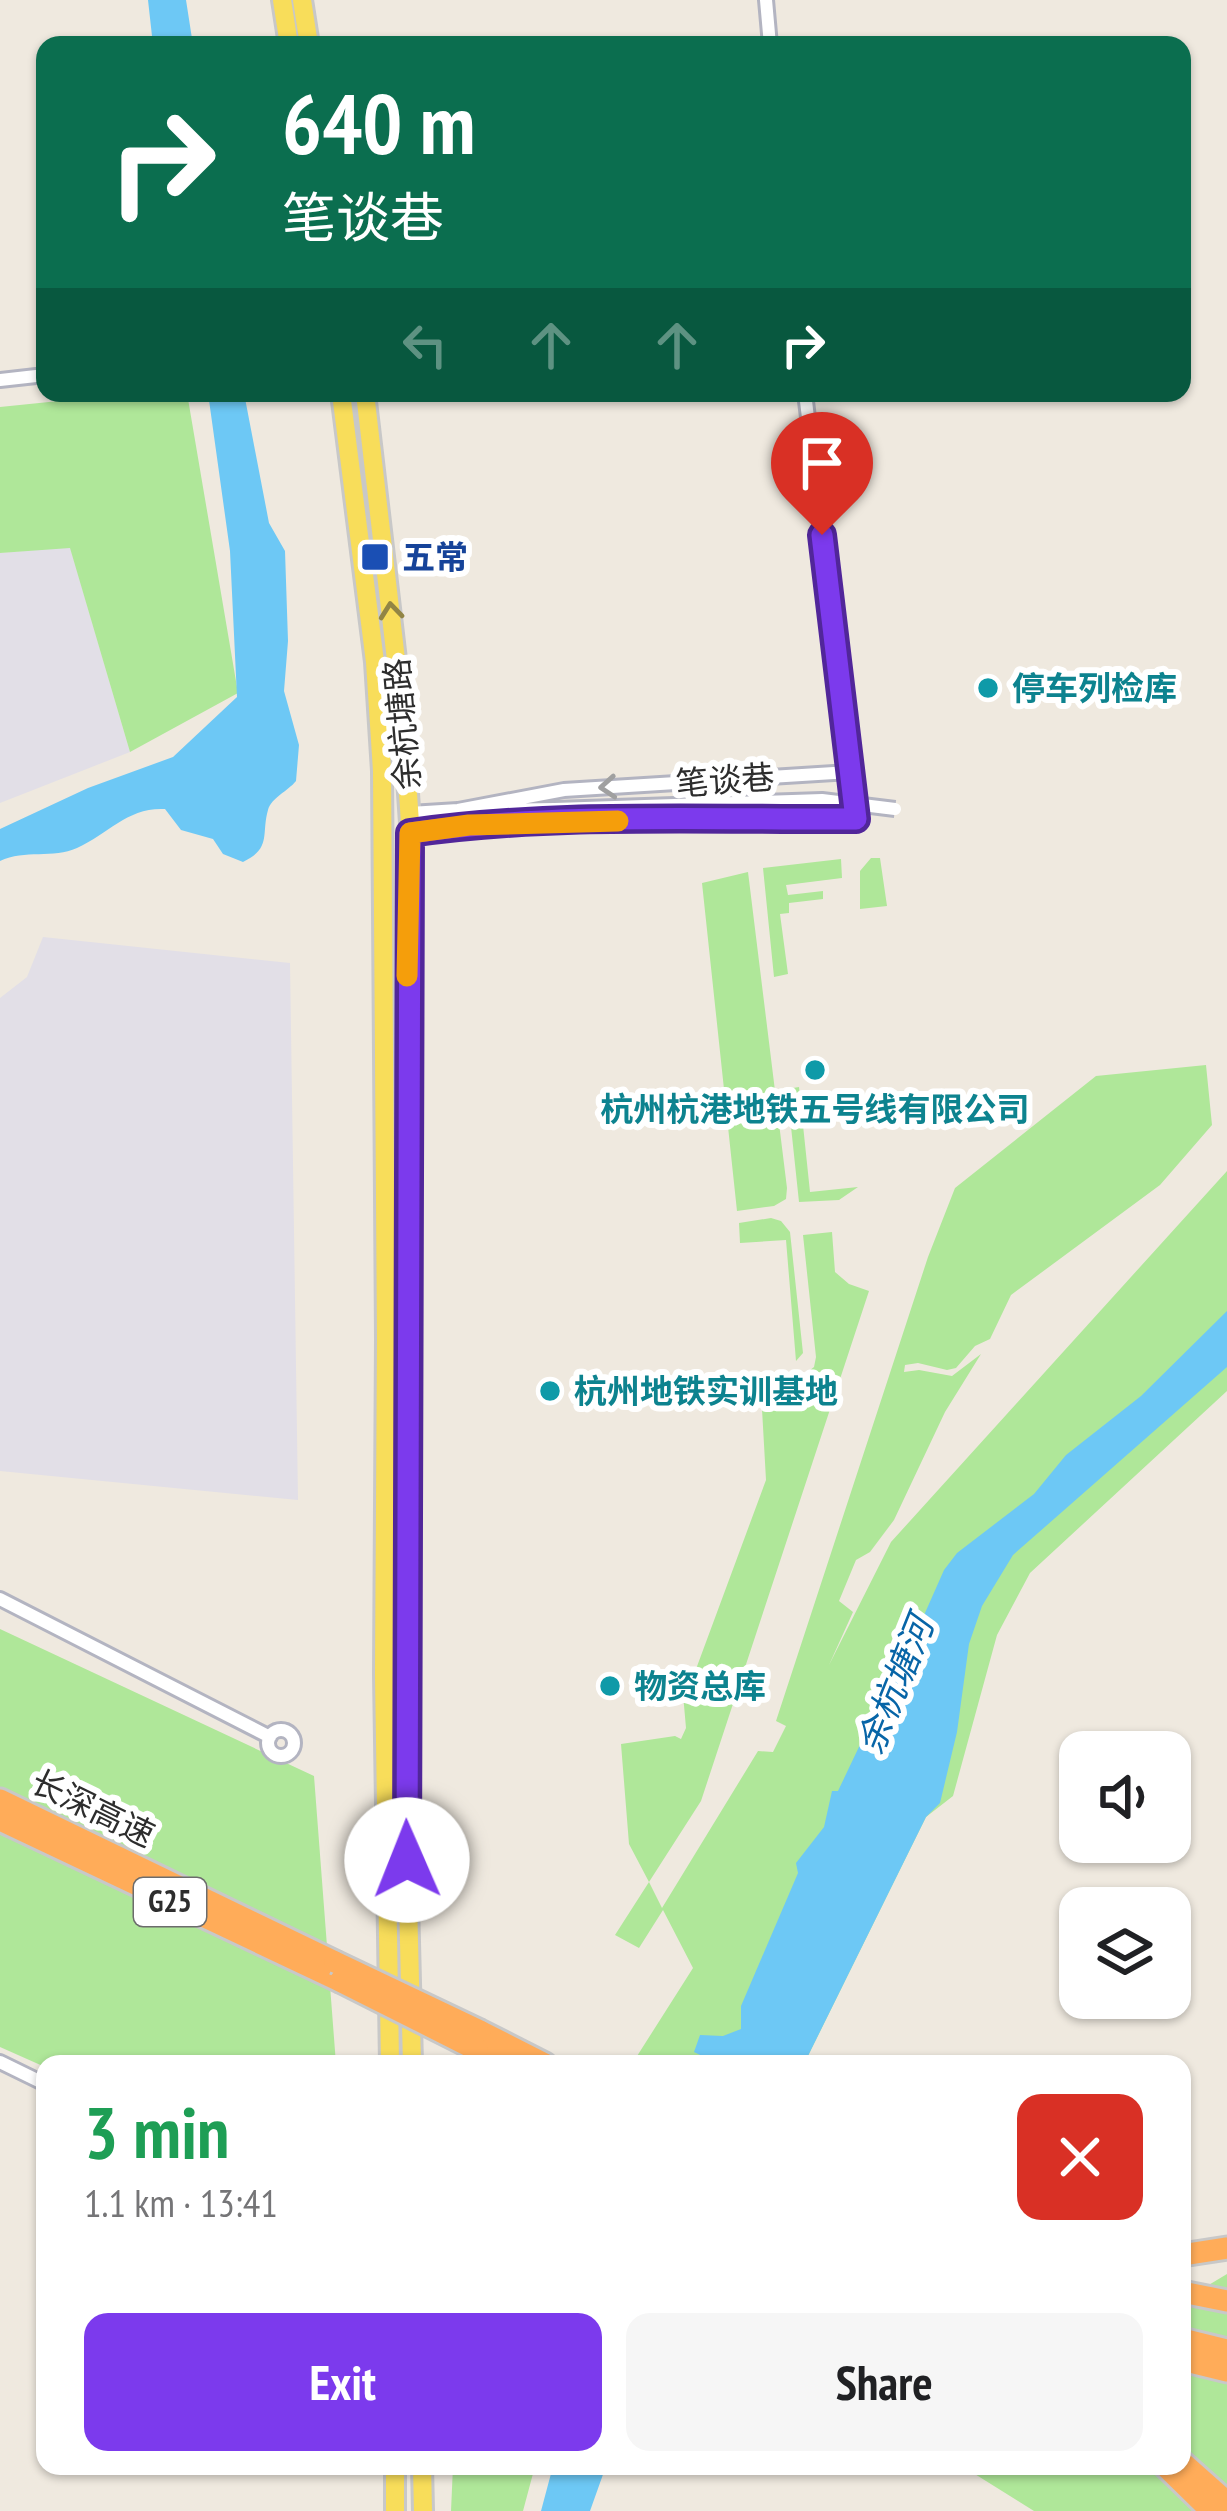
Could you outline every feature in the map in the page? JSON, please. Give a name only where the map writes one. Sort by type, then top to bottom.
[{"type":"highway","name":"长深高速","points":[[0,1800],[478,2040],[499,2055]]},
{"type":"highway","name":"长深高速","points":[[0,1820],[338,1972]]},
{"type":"highway","points":[[1191,2254],[1227,2248]]},
{"type":"highway","points":[[1191,2294],[1227,2301]]},
{"type":"highway","points":[[1191,2341],[1227,2350]]},
{"type":"highway","points":[[1191,2362],[1227,2371]]},
{"type":"highway","points":[[1191,2470],[1227,2502]]},
{"type":"highway","points":[[1174,2475],[1211,2511]]},
{"type":"main road","points":[[282,0],[288,36]]},
{"type":"main road","points":[[302,0],[308,36]]},
{"type":"main road","name":"余杭塘路","points":[[342,402],[375,662],[382,771],[389,2055]]},
{"type":"main road","name":"余杭塘路","points":[[366,402],[401,697],[410,823],[406,1820],[412,2055]]},
{"type":"main road","points":[[395,2475],[395,2511]]},
{"type":"main road","points":[[422,2475],[423,2511]]},
{"type":"street","points":[[766,0],[769,36]]},
{"type":"street","points":[[0,380],[36,376]]},
{"type":"street","points":[[806,402],[850,772]]},
{"type":"street","name":"笔谈巷","points":[[850,772],[856,819],[410,823],[564,790],[850,772]]},
{"type":"street","name":"笔谈巷","points":[[458,810],[822,800],[895,809]]},
{"type":"street","name":"笔谈巷","points":[[469,825],[555,809]]},
{"type":"street","points":[[0,1599],[269,1737]]},
{"type":"street","points":[[0,2062],[36,2080]]},
{"type":"shaded area","points":[[70,547],[130,752],[0,803],[0,553]]},
{"type":"shaded area","points":[[43,937],[290,963],[298,1500],[0,1471],[0,998],[27,977]]},
{"type":"green space","points":[[49,402],[189,402],[238,693],[130,752],[70,548],[0,553],[0,407]]},
{"type":"green space","points":[[871,858],[880,858],[887,906],[860,909],[860,871]]},
{"type":"green space","points":[[841,859],[842,878],[786,885],[788,895],[823,891],[823,899],[789,903],[789,913],[780,914],[788,974],[774,977],[763,868]]},
{"type":"green space","points":[[748,872],[787,1188],[786,1199],[774,1206],[737,1211],[702,883]]},
{"type":"green space","points":[[1206,1065],[1212,1125],[1160,1185],[1011,1295],[990,1339],[975,1346],[956,1368],[905,1365],[904,1372],[952,1376],[981,1354],[945,1412],[894,1520],[870,1552],[856,1560],[839,1601],[853,1612],[829,1665],[891,1542],[1227,1171],[1227,1391],[1030,1573],[997,1635],[953,1796],[926,1817],[808,2055],[638,2055],[693,1968],[663,1910],[639,1948],[615,1935],[649,1882],[662,1908],[758,1751],[773,1752],[786,1726],[776,1721],[928,1257],[955,1188],[1096,1076]]},
{"type":"green space","points":[[799,1087],[810,1192],[858,1187],[839,1200],[799,1202],[787,1089]]},
{"type":"green space","points":[[771,1218],[790,1232],[803,1353],[796,1361],[786,1240],[740,1243],[739,1223]]},
{"type":"green space","points":[[832,1232],[835,1272],[849,1284],[869,1291],[701,1801],[649,1882],[629,1844],[621,1744],[681,1739],[686,1728],[683,1694],[766,1480],[762,1409],[793,1406],[791,1376],[804,1375],[814,1367],[803,1235]]},
{"type":"green space","points":[[0,1629],[314,1776],[335,2055],[36,2055],[36,2063],[0,2047]]},
{"type":"green space","points":[[1227,2274],[1227,2511],[1034,2511],[976,2475],[1191,2475],[1191,2296]]},
{"type":"green space","points":[[453,2475],[533,2475],[523,2511],[451,2511]]},
{"type":"water","points":[[148,0],[186,0],[192,36],[152,36]]},
{"type":"water","points":[[209,402],[246,402],[269,523],[285,551],[288,641],[284,691],[299,745],[296,781],[270,806],[262,846],[243,862],[223,854],[213,839],[181,830],[165,809],[152,809],[68,851],[0,861],[0,829],[88,788],[173,757],[237,697],[230,551]]},
{"type":"water","name":"余杭塘河","points":[[1227,1311],[1227,1367],[1013,1555],[982,1606],[969,1644],[957,1732],[940,1803],[926,1817],[808,2055],[694,2052],[700,2035],[723,2036],[741,2029],[741,2006],[798,1873],[796,1863],[824,1827],[832,1791],[838,1791],[874,1705],[944,1570],[957,1553],[1034,1494],[1066,1455],[1141,1396]]},
{"type":"water","points":[[551,2475],[603,2475],[590,2511],[541,2511]]},
{"type":"slow traffic","points":[[407,976],[410,833],[469,825],[618,821]]},
{"type":"place","name":"五常","points":[[375,557]]},
{"type":"place","name":"停车列检库","points":[[988,688]]},
{"type":"place","name":"杭州杭港地铁五号线有限公司","points":[[815,1070]]},
{"type":"place","name":"杭州地铁实训基地","points":[[550,1391]]},
{"type":"place","name":"物资总库","points":[[610,1686]]},
{"type":"route","points":[[407,1860],[410,833],[551,822],[856,819],[822,535]]}]
